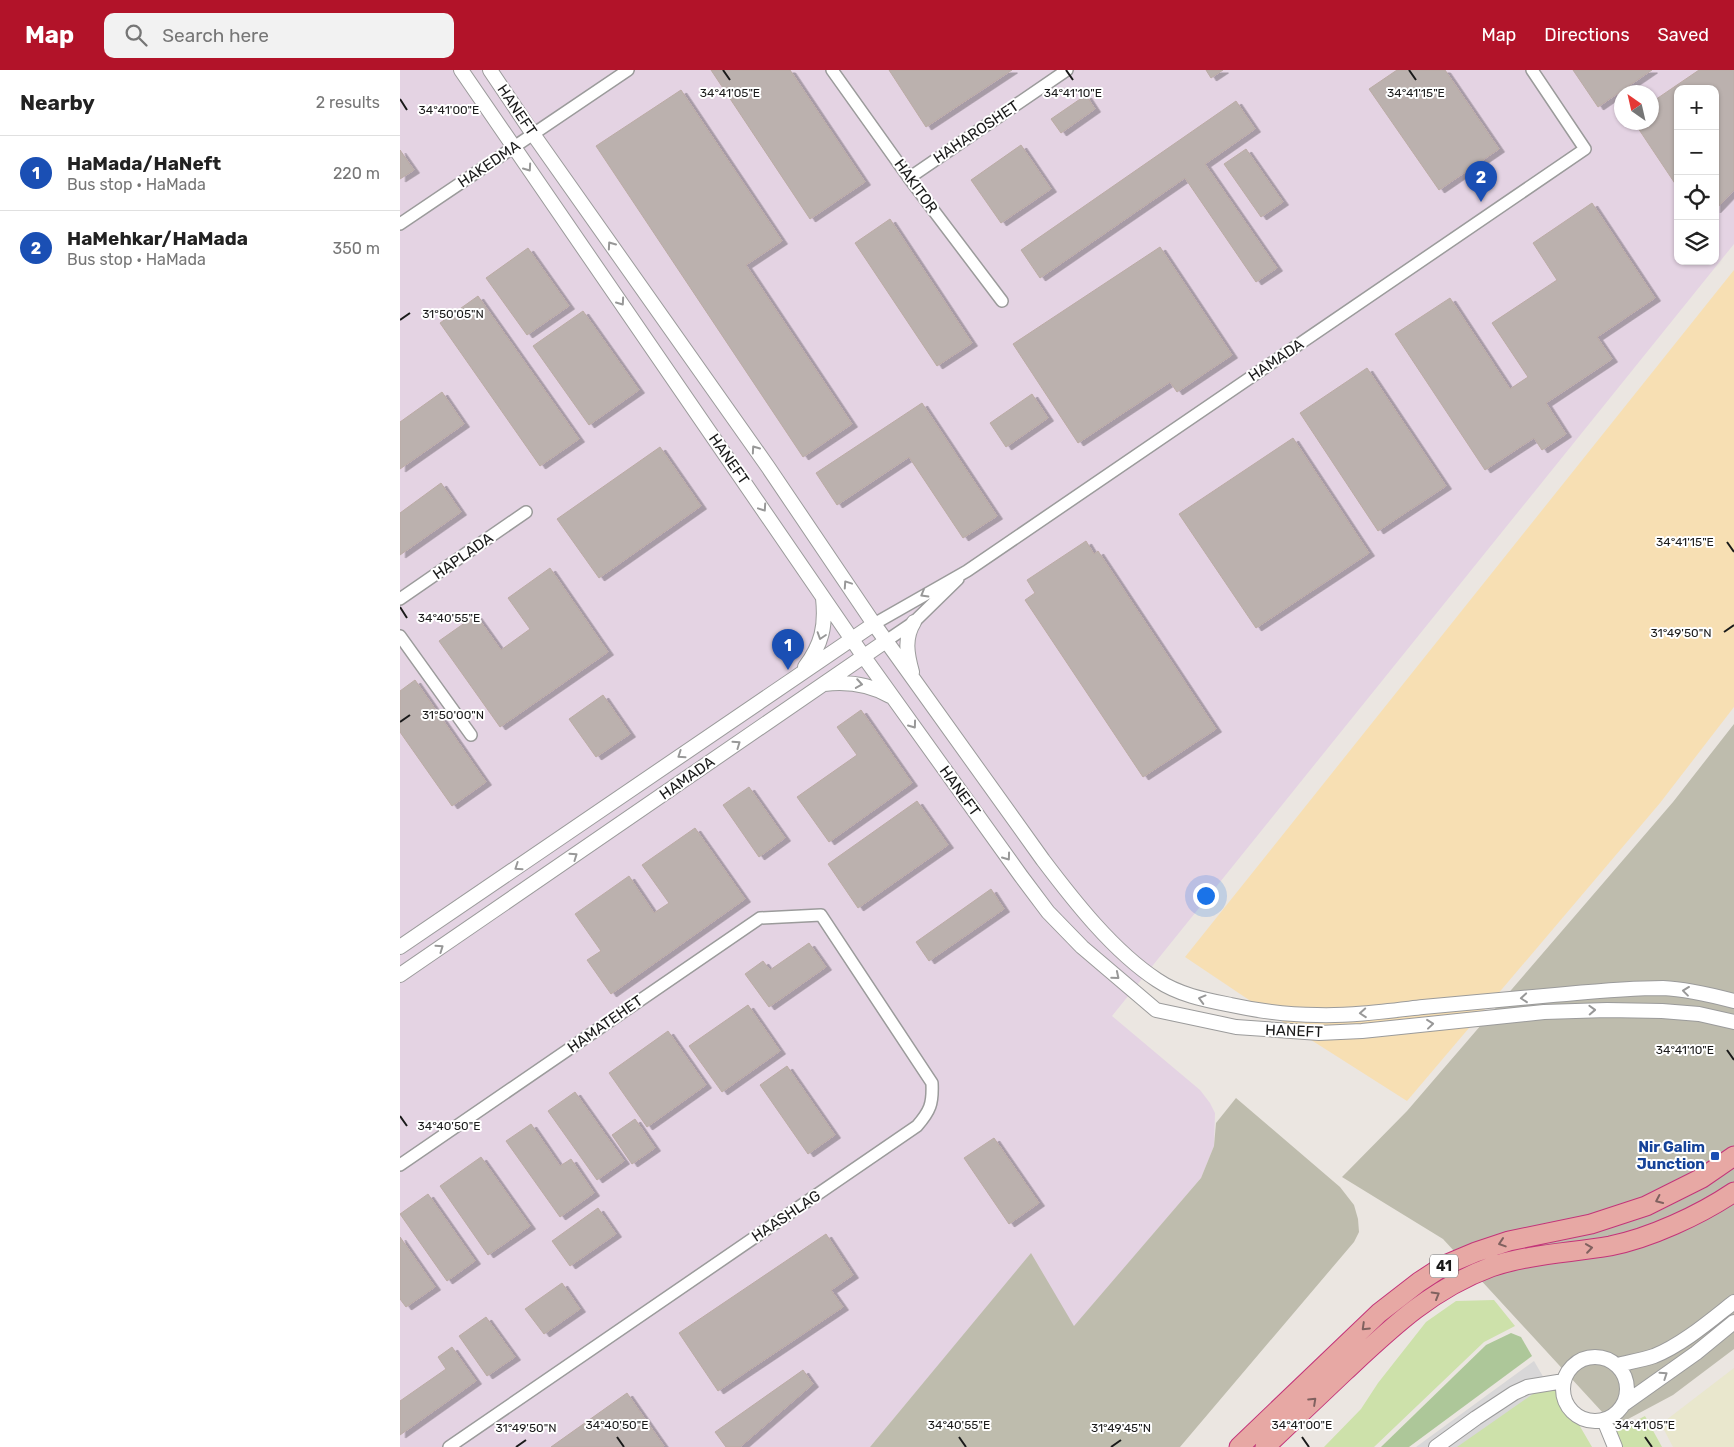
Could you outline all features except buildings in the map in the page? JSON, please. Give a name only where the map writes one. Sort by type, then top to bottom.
[{"type":"highway","name":"41","points":[[1239,1447],[1379,1314],[1419,1282],[1445,1266],[1476,1252],[1509,1241],[1591,1224],[1646,1206],[1702,1178],[1734,1156]]},
{"type":"highway","name":"41","points":[[1265,1447],[1394,1324],[1429,1299],[1468,1277],[1492,1267],[1527,1257],[1611,1245],[1650,1234],[1687,1219],[1733,1193]]},
{"type":"street","name":"HANEFT","points":[[461,70],[852,639],[1048,912],[1082,947],[1156,1010],[1236,1027],[1319,1033],[1362,1031],[1544,1012],[1606,1010],[1699,1014],[1734,1022]]},
{"type":"street","name":"HANEFT","points":[[490,70],[768,467],[886,642],[1069,895],[1099,929],[1157,981],[1183,994],[1243,1008],[1280,1013],[1318,1015],[1363,1013],[1614,990],[1664,988],[1705,993],[1734,1000]]},
{"type":"street","name":"HAKEDMA","points":[[400,224],[628,70]]},
{"type":"street","name":"HAKITOR","points":[[832,70],[909,178],[1002,301]]},
{"type":"street","name":"HAHAROSHET","points":[[909,178],[1067,70]]},
{"type":"street","name":"HAMADA","points":[[400,948],[874,624],[966,571],[1585,148],[1532,70]]},
{"type":"street","name":"HAPLADA","points":[[400,599],[526,512]]},
{"type":"street","name":"HAMADA","points":[[400,976],[914,622],[966,571]]},
{"type":"street","points":[[801,673],[813,656],[822,633],[824,621],[822,595]]},
{"type":"street","points":[[914,622],[910,629],[907,647],[914,680]]},
{"type":"street","points":[[400,636],[471,735]]},
{"type":"street","points":[[823,684],[858,684],[874,688],[893,697]]},
{"type":"street","name":"HAMATEHET","points":[[400,1166],[760,918],[821,915]]},
{"type":"street","name":"HAASHLAG","points":[[449,1447],[917,1126],[929,1112],[933,1097],[932,1083],[821,915]]},
{"type":"street","points":[[1617,1365],[1655,1355],[1670,1348],[1713,1319],[1734,1302]]},
{"type":"street","points":[[1624,1404],[1628,1394],[1624,1373],[1608,1359],[1586,1358],[1576,1363],[1564,1380],[1565,1400],[1576,1416],[1595,1422],[1604,1420],[1681,1364],[1734,1322]]},
{"type":"street","points":[[1670,1348],[1681,1364]]},
{"type":"street","points":[[1436,1447],[1514,1393],[1527,1387],[1564,1380]]},
{"type":"street","points":[[1604,1420],[1615,1447]]},
{"type":"shaded area","points":[[400,70],[1734,70],[1734,244],[1719,263],[1719,85],[1674,85],[1674,265],[1717,265],[1112,1016],[1200,1090],[1210,1103],[1215,1113],[1214,1146],[1201,1178],[1074,1327],[1031,1254],[870,1447],[400,1447]]},
{"type":"shaded area","points":[[1734,724],[1734,1349],[1673,1395],[1615,1426],[1443,1239],[1342,1177],[1407,1111],[1673,802]]},
{"type":"shaded area","points":[[1236,1098],[1340,1187],[1354,1205],[1359,1232],[1354,1242],[1180,1447],[870,1447],[1031,1253],[1074,1326],[1201,1178],[1214,1146],[1216,1123]]},
{"type":"shaded area","points":[[1534,1361],[1584,1447],[1416,1447]]},
{"type":"shaded area","points":[[1734,1368],[1734,1447],[1673,1447],[1661,1424]]},
{"type":"green space","points":[[1494,1300],[1515,1326],[1484,1342],[1374,1447],[1324,1447],[1361,1409],[1378,1383],[1426,1322],[1456,1301]]},
{"type":"green space","points":[[1511,1333],[1521,1337],[1532,1356],[1409,1447],[1381,1447],[1486,1345]]},
{"type":"green space","points":[[1553,1380],[1592,1447],[1457,1447]]},
{"type":"green space","points":[[1645,1416],[1662,1447],[1622,1447],[1614,1432]]},
{"type":"sand","points":[[1734,270],[1734,707],[1660,803],[1407,1101],[1185,957]]},
{"type":"place","name":"HaMehkar/HaMada","points":[[1481,202]]},
{"type":"place","name":"HaMada/HaNeft","points":[[788,670]]},
{"type":"place","name":"Nir Galim Junction","points":[[1715,1156]]}]
